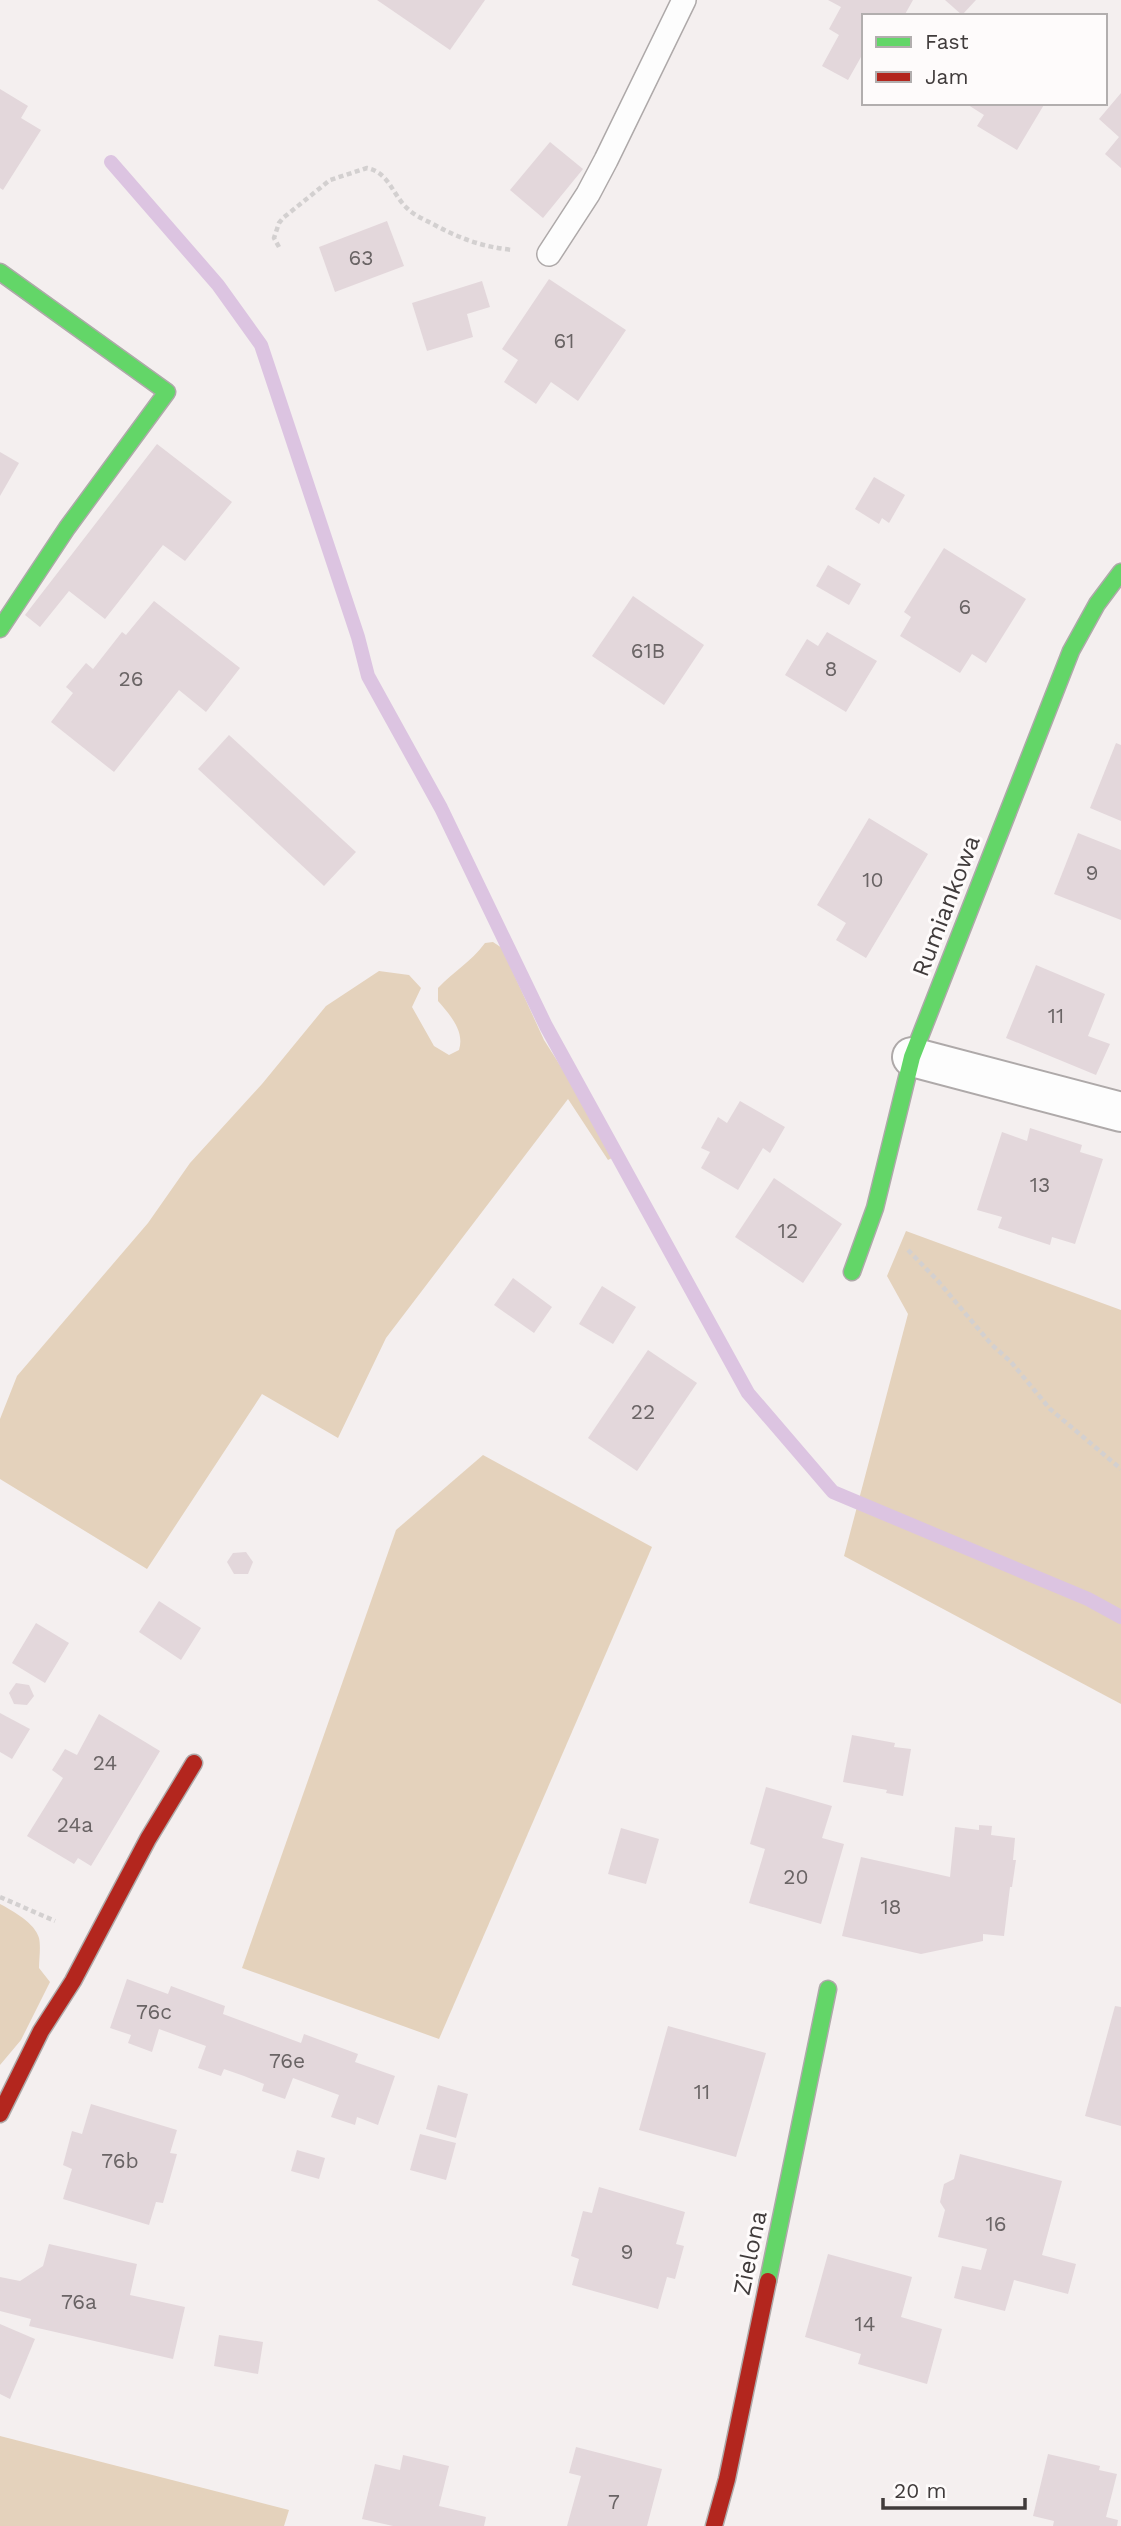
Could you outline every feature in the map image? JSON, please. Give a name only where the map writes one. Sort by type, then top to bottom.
[{"type":"street","points":[[0,272],[167,392],[67,528],[0,629]]},
{"type":"street","name":"Rumiankowa","points":[[852,1272],[875,1208],[912,1057],[1070,651],[1097,604],[1121,572]]},
{"type":"street","points":[[912,1057],[1121,1112]]},
{"type":"street","points":[[0,2114],[41,2031],[73,1981],[148,1839],[194,1763]]},
{"type":"street","name":"Zielona","points":[[714,2526],[727,2479],[828,1989]]},
{"type":"lane","points":[[549,254],[588,194],[684,0]]},
{"type":"path","points":[[279,247],[274,238],[283,218],[330,180],[367,167],[386,177],[407,209],[458,238],[498,248],[549,254]]},
{"type":"path","points":[[875,1208],[906,1248],[939,1281],[1050,1409],[1121,1469]]},
{"type":"path","points":[[0,1897],[59,1922]]},
{"type":"shaded area","points":[[493,942],[502,948],[544,1040],[577,1092],[612,1158],[608,1160],[568,1099],[386,1338],[338,1438],[262,1394],[147,1569],[0,1479],[0,1419],[17,1376],[148,1223],[190,1163],[262,1084],[326,1006],[379,971],[409,975],[421,988],[412,1007],[434,1046],[449,1055],[459,1050],[460,1036],[455,1024],[438,1001],[438,988],[485,943]]},
{"type":"shaded area","points":[[906,1231],[1121,1310],[1121,1704],[844,1556],[908,1314],[887,1276]]},
{"type":"shaded area","points":[[483,1455],[652,1547],[439,2039],[242,1968],[396,1530]]},
{"type":"shaded area","points":[[0,1904],[23,1918],[37,1933],[40,1945],[39,1968],[50,1982],[21,2040],[0,2065]]},
{"type":"shaded area","points":[[0,2436],[289,2510],[284,2526],[0,2526]]},
{"type":"building","points":[[377,0],[485,0],[450,50]]},
{"type":"building","points":[[828,0],[913,0],[905,14],[862,14],[862,57],[848,80],[822,66],[839,35],[829,29],[841,7]]},
{"type":"building","points":[[945,0],[976,0],[961,14]]},
{"type":"building","points":[[0,89],[28,106],[21,118],[41,130],[3,190],[0,188]]},
{"type":"building","points":[[1121,93],[1121,168],[1105,154],[1119,137],[1099,119]]},
{"type":"building","points":[[968,105],[1044,105],[1017,150],[977,126],[984,115]]},
{"type":"building","points":[[550,142],[583,169],[543,218],[510,190]]},
{"type":"building","points":[[387,221],[404,266],[335,292],[319,247]]},
{"type":"building","points":[[549,279],[626,330],[578,401],[551,382],[536,404],[504,382],[518,360],[502,349]]},
{"type":"building","points":[[482,281],[490,307],[467,314],[473,337],[427,351],[412,303]]},
{"type":"building","points":[[157,444],[232,502],[185,561],[163,545],[105,619],[69,591],[40,627],[25,615]]},
{"type":"building","points":[[0,452],[19,463],[0,496]]},
{"type":"building","points":[[874,477],[905,495],[889,523],[882,518],[879,524],[855,509]]},
{"type":"building","points":[[944,548],[1026,599],[986,663],[972,654],[960,673],[900,636],[911,617],[904,612]]},
{"type":"building","points":[[828,565],[861,584],[849,605],[816,586]]},
{"type":"building","points":[[633,596],[704,645],[664,705],[592,656]]},
{"type":"building","points":[[154,601],[240,668],[206,712],[179,690],[114,772],[51,722],[73,693],[66,687],[86,663],[93,669],[122,632],[126,635]]},
{"type":"building","points":[[827,632],[877,661],[846,712],[785,675],[807,639],[818,646]]},
{"type":"building","points":[[229,735],[356,852],[324,886],[198,769]]},
{"type":"building","points":[[1116,743],[1121,745],[1121,821],[1090,808]]},
{"type":"building","points":[[869,818],[928,854],[866,958],[836,940],[846,923],[817,905]]},
{"type":"building","points":[[1078,833],[1121,850],[1121,920],[1054,894]]},
{"type":"building","points":[[1036,965],[1105,994],[1088,1036],[1110,1044],[1096,1075],[1006,1038]]},
{"type":"building","points":[[740,1101],[785,1127],[770,1153],[763,1148],[738,1190],[701,1168],[710,1152],[701,1148],[718,1117],[727,1123]]},
{"type":"building","points":[[1030,1128],[1082,1145],[1080,1152],[1103,1159],[1075,1244],[1052,1237],[1050,1245],[998,1228],[1002,1217],[977,1210],[1002,1132],[1027,1141]]},
{"type":"building","points":[[774,1178],[842,1224],[803,1283],[735,1237]]},
{"type":"building","points":[[513,1278],[552,1307],[534,1333],[494,1305]]},
{"type":"building","points":[[602,1286],[636,1307],[613,1344],[579,1324]]},
{"type":"building","points":[[648,1350],[697,1383],[637,1471],[588,1438]]},
{"type":"building","points":[[246,1552],[253,1562],[248,1574],[234,1574],[227,1562],[233,1553]]},
{"type":"building","points":[[159,1601],[201,1628],[181,1660],[139,1632]]},
{"type":"building","points":[[36,1623],[69,1643],[45,1683],[12,1663]]},
{"type":"building","points":[[16,1683],[29,1685],[34,1696],[27,1705],[14,1704],[9,1693]]},
{"type":"building","points":[[0,1713],[30,1729],[12,1759],[0,1752]]},
{"type":"building","points":[[99,1714],[160,1751],[91,1866],[78,1858],[74,1864],[27,1836],[63,1778],[52,1770],[65,1749],[77,1755]]},
{"type":"building","points":[[852,1735],[895,1743],[894,1747],[911,1749],[903,1796],[886,1793],[887,1790],[843,1782]]},
{"type":"building","points":[[766,1787],[832,1806],[822,1838],[844,1844],[821,1924],[749,1903],[765,1849],[750,1844]]},
{"type":"building","points":[[979,1825],[992,1826],[991,1835],[1015,1838],[1013,1860],[1016,1860],[1004,1936],[983,1934],[983,1941],[921,1954],[842,1936],[861,1857],[950,1877],[955,1827],[979,1830]]},
{"type":"building","points":[[621,1828],[659,1839],[646,1884],[608,1874]]},
{"type":"building","points":[[127,1979],[168,1994],[171,1986],[225,2006],[223,2014],[301,2043],[304,2034],[358,2054],[355,2062],[395,2076],[378,2125],[357,2117],[355,2125],[331,2117],[339,2095],[293,2078],[285,2099],[262,2091],[264,2084],[244,2076],[224,2069],[221,2076],[198,2068],[206,2046],[159,2029],[152,2052],[128,2043],[131,2035],[110,2028]]},
{"type":"building","points":[[1115,2006],[1121,2007],[1121,2126],[1085,2116]]},
{"type":"building","points":[[668,2026],[766,2053],[736,2157],[639,2130]]},
{"type":"building","points":[[438,2085],[468,2094],[456,2138],[426,2129]]},
{"type":"building","points":[[91,2104],[177,2130],[170,2153],[177,2154],[163,2203],[156,2202],[149,2225],[63,2199],[72,2169],[63,2165],[72,2131],[82,2134]]},
{"type":"building","points":[[420,2134],[456,2143],[446,2180],[410,2170]]},
{"type":"building","points":[[297,2150],[325,2158],[319,2179],[291,2171]]},
{"type":"building","points":[[960,2154],[1062,2181],[1042,2255],[1076,2264],[1068,2294],[1014,2280],[1005,2311],[954,2298],[962,2266],[981,2270],[987,2249],[938,2237],[945,2210],[940,2202],[944,2184],[954,2179]]},
{"type":"building","points":[[599,2187],[685,2212],[676,2244],[684,2246],[675,2279],[667,2277],[658,2309],[572,2285],[579,2259],[571,2256],[583,2211],[592,2213]]},
{"type":"building","points":[[49,2244],[137,2264],[130,2295],[185,2307],[173,2359],[29,2326],[31,2319],[0,2311],[0,2277],[20,2281],[43,2266]]},
{"type":"building","points":[[828,2254],[912,2277],[901,2317],[942,2329],[927,2384],[858,2364],[861,2354],[805,2337]]},
{"type":"building","points":[[0,2324],[35,2339],[10,2399],[0,2394]]},
{"type":"building","points":[[219,2335],[263,2342],[258,2374],[214,2366]]},
{"type":"building","points":[[576,2447],[662,2469],[647,2526],[567,2526],[581,2476],[569,2473]]},
{"type":"building","points":[[1048,2454],[1100,2466],[1099,2470],[1117,2474],[1106,2517],[1118,2520],[1117,2526],[1053,2526],[1054,2521],[1033,2516]]},
{"type":"building","points":[[403,2455],[449,2466],[439,2506],[486,2517],[484,2526],[393,2526],[362,2519],[375,2464],[400,2470]]},
{"type":"waterway","points":[[111,162],[218,285],[261,345],[358,637],[368,676],[441,808],[546,1026],[748,1393],[833,1492],[1088,1599],[1121,1617]]},
{"type":"traffic: fast","points":[[0,272],[167,392],[67,528],[0,629]]},
{"type":"traffic: fast","points":[[852,1272],[875,1208],[912,1057],[1071,651],[1097,604],[1121,572]]},
{"type":"traffic: fast","points":[[768,2281],[828,1989]]},
{"type":"traffic: jam","points":[[0,2114],[41,2031],[73,1981],[148,1839],[194,1763]]},
{"type":"traffic: jam","points":[[714,2526],[727,2479],[768,2281]]}]
